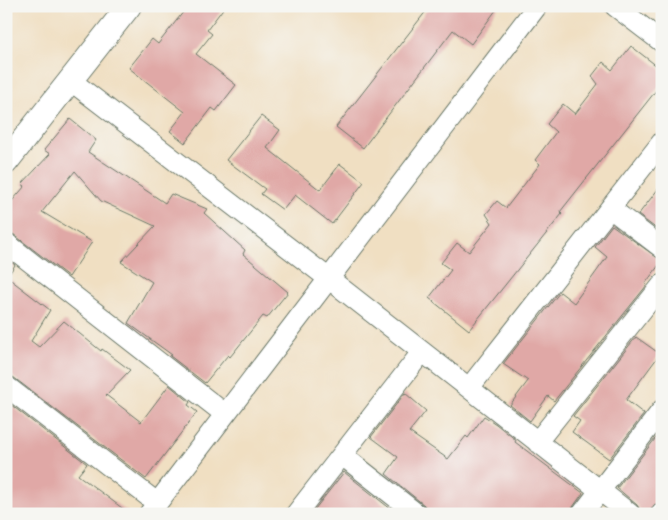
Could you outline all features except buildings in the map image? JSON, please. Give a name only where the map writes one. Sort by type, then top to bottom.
[{"type":"street","points":[[6,162],[129,6]]},
{"type":"street","points":[[6,386],[153,509],[537,6]]},
{"type":"street","points":[[616,6],[662,42]]},
{"type":"street","points":[[70,80],[328,278],[630,514]]},
{"type":"street","points":[[469,388],[662,142]]},
{"type":"street","points":[[610,208],[662,248]]},
{"type":"street","points":[[6,243],[225,414]]},
{"type":"street","points":[[537,442],[662,285]]},
{"type":"street","points":[[296,514],[422,352]]},
{"type":"street","points":[[582,514],[662,410]]},
{"type":"street","points":[[342,455],[417,514]]}]
